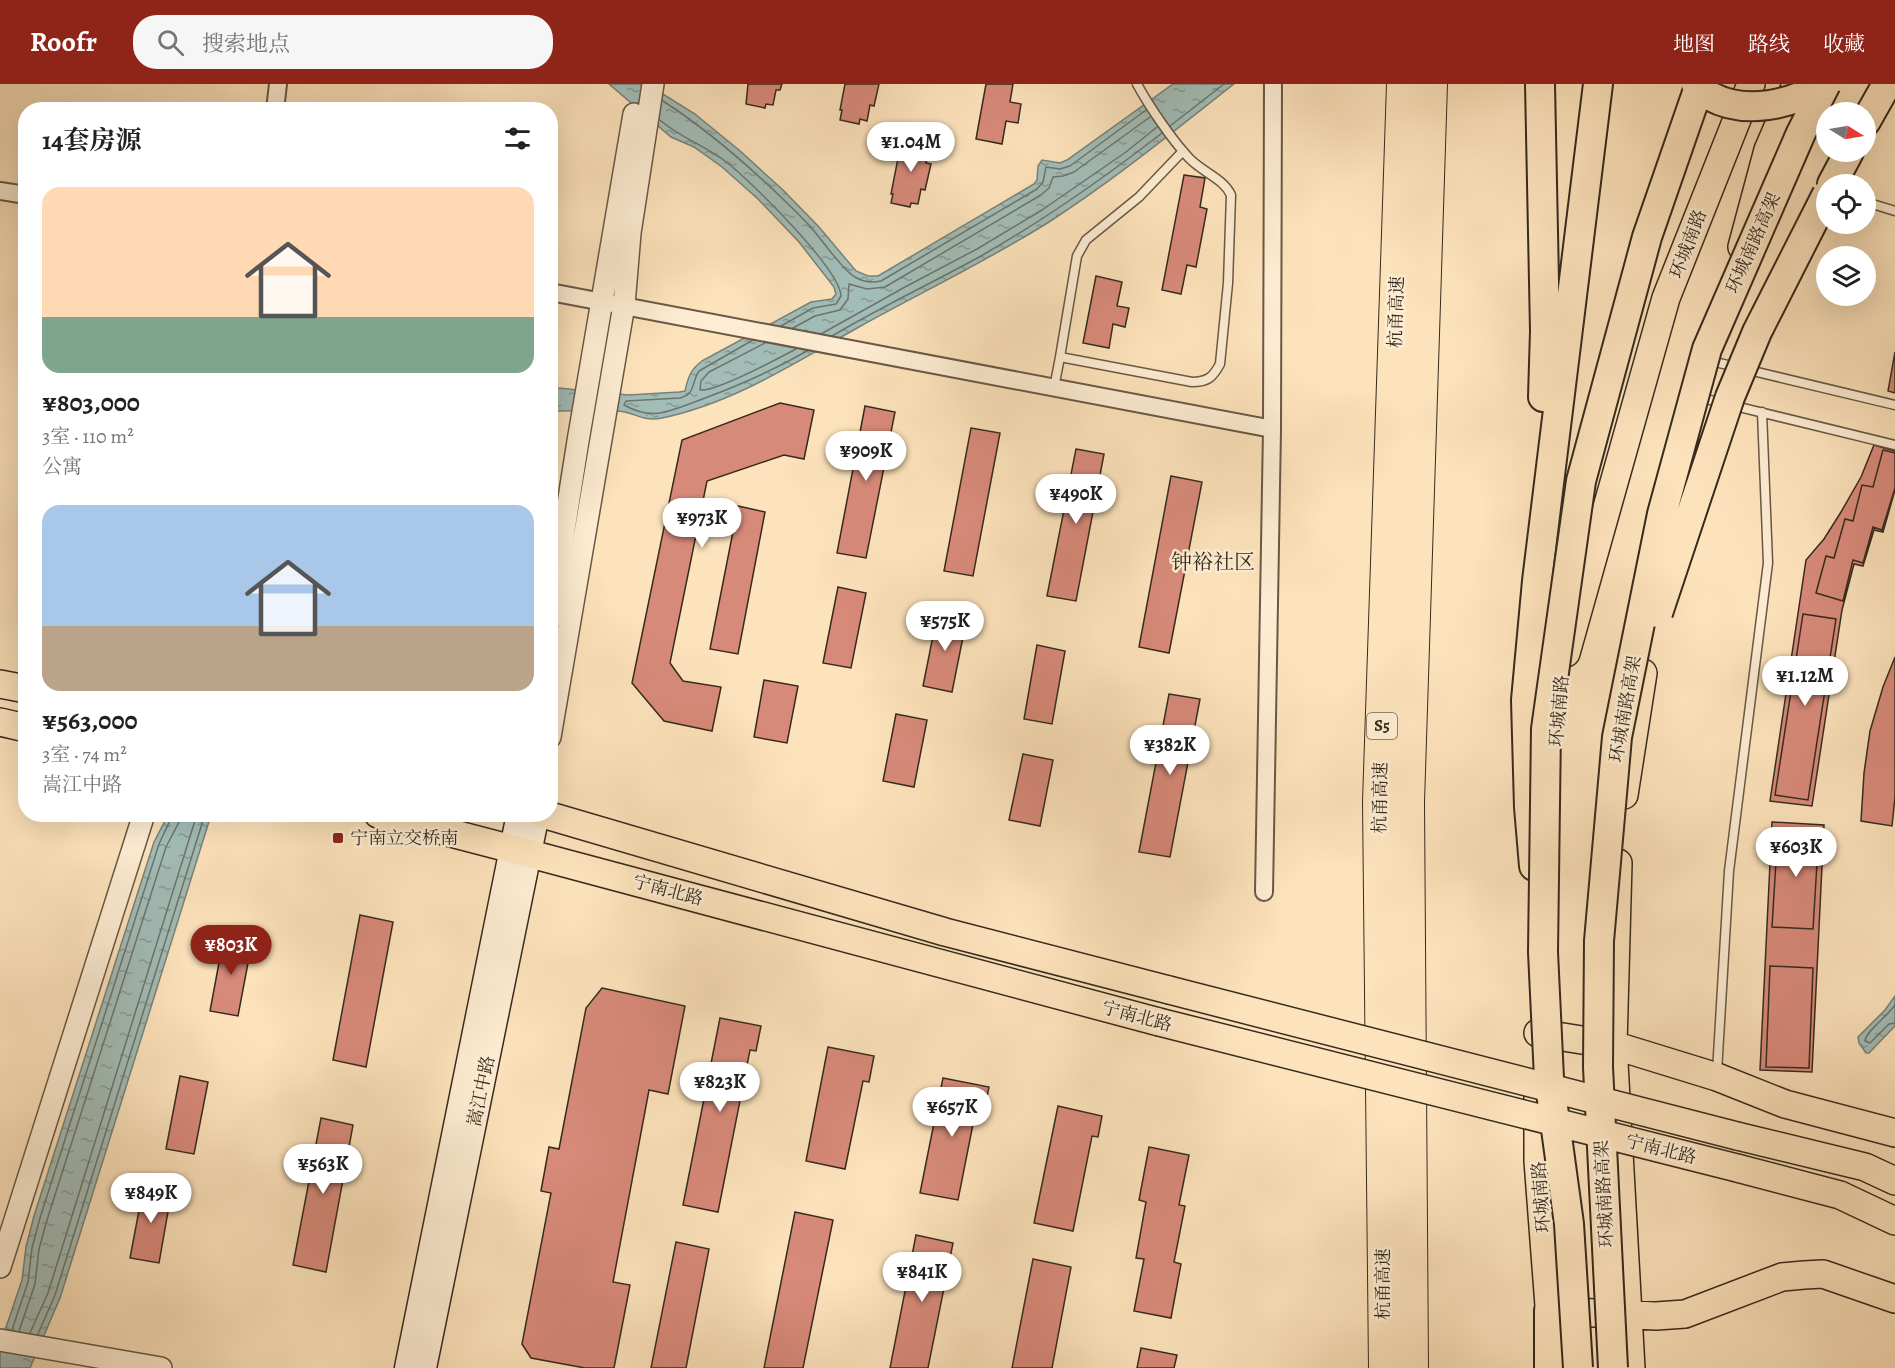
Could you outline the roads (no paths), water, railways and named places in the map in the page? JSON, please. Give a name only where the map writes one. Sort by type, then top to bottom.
[{"type":"highway","name":"杭甬高速","points":[[1385,1368],[1379,802],[1403,84]]},
{"type":"highway","name":"杭甬高速","points":[[1412,1368],[1408,802],[1431,84]]},
{"type":"highway","points":[[1537,581],[1545,331],[1540,84]]},
{"type":"highway","points":[[1543,952],[1528,807],[1526,700],[1537,581],[1598,84]]},
{"type":"highway","points":[[1698,84],[1711,96],[1740,105],[1773,106],[1812,93],[1826,84]]},
{"type":"highway","name":"环城南路高架","points":[[1578,1368],[1569,1224],[1550,1078],[1543,952],[1546,729],[1581,481],[1647,237],[1698,84]]},
{"type":"highway","name":"环城南路高架","points":[[1613,1368],[1598,1055],[1599,941],[1617,737],[1662,514],[1707,349],[1801,133],[1826,84]]},
{"type":"highway","points":[[1876,103],[1887,84]]},
{"type":"highway","points":[[1617,737],[1730,397],[1757,332],[1816,216]]},
{"type":"highway","points":[[1549,1311],[1549,1368]]},
{"type":"main road","name":"环城南路","points":[[1555,1368],[1538,1161],[1538,1033],[1560,676],[1666,298],[1750,84]]},
{"type":"main road","points":[[1631,1368],[1613,1045],[1619,824],[1651,624],[1689,444],[1768,150],[1797,84]]},
{"type":"main road","points":[[0,684],[18,688]]},
{"type":"main road","points":[[0,722],[18,726]]},
{"type":"main road","name":"宁南北路","points":[[558,818],[945,932],[1865,1167],[1895,1181]]},
{"type":"main road","name":"宁南北路","points":[[409,822],[1159,1022],[1840,1195],[1895,1221]]},
{"type":"main road","name":"嵩江中路","points":[[424,1368],[521,851],[519,822]]},
{"type":"main road","name":"嵩江中路","points":[[407,1368],[521,851],[534,822]]},
{"type":"main road","points":[[1538,1033],[1613,1045],[1717,1077],[1785,1104],[1895,1133]]},
{"type":"main road","points":[[1549,1311],[1628,1315],[1685,1314],[1782,1277],[1823,1274],[1895,1299]]},
{"type":"street","points":[[276,102],[278,84]]},
{"type":"street","points":[[558,568],[639,84]]},
{"type":"street","points":[[558,690],[624,305],[630,233],[653,84]]},
{"type":"street","points":[[1264,892],[1272,429],[1273,84]]},
{"type":"street","points":[[2,196],[18,195]]},
{"type":"street","points":[[558,294],[1272,429]]},
{"type":"street","points":[[0,1267],[141,822]]},
{"type":"street","points":[[0,1340],[161,1368]]},
{"type":"lane","points":[[1060,357],[1192,382],[1206,382],[1215,375],[1220,364],[1227,295],[1232,195],[1227,186],[1208,174],[1183,151],[1137,84]]},
{"type":"lane","points":[[1054,388],[1077,256],[1086,240],[1138,197],[1183,151]]},
{"type":"lane","points":[[1876,205],[1895,211]]},
{"type":"lane","points":[[1711,361],[1895,405]]},
{"type":"lane","points":[[1702,398],[1895,444]]},
{"type":"lane","points":[[1717,1077],[1729,871],[1768,563],[1762,412]]},
{"type":"water","points":[[609,84],[647,84],[695,114],[783,190],[819,227],[856,271],[868,276],[878,276],[1034,184],[1037,180],[1038,166],[1042,160],[1060,163],[1067,160],[1173,84],[1234,84],[1143,155],[1049,222],[764,380],[714,402],[662,418],[644,418],[618,411],[558,411],[558,388],[628,395],[685,391],[690,374],[702,361],[811,302],[832,299],[836,294],[834,287],[799,242],[758,199],[722,167],[694,147],[671,137]]},
{"type":"water","points":[[164,822],[209,822],[60,1298],[30,1368],[0,1368],[0,1345],[22,1280],[26,1247],[34,1216],[154,842]]},
{"type":"water","points":[[1895,996],[1895,1026],[1869,1053],[1866,1053],[1858,1037],[1885,1010]]},
{"type":"place","name":"宁南立交桥南","points":[[338,838]]},
{"type":"district","name":"钟裕社区","points":[[1213,562]]}]
